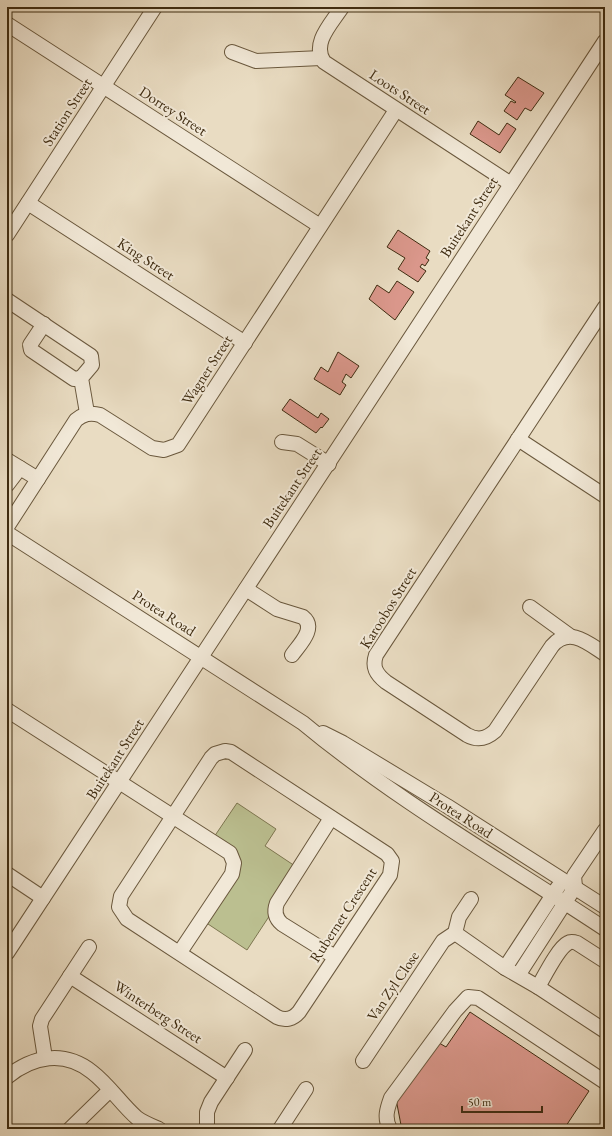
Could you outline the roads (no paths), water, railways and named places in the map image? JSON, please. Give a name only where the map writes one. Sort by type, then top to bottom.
[{"type":"street","name":"Station Street","points":[[7,235],[155,7]]},
{"type":"street","points":[[232,52],[256,61],[321,58],[319,50],[321,41],[342,7]]},
{"type":"street","name":"Dorrey Street","points":[[7,24],[320,226]]},
{"type":"street","name":"Buitekant Street","points":[[7,953],[202,658],[605,41]]},
{"type":"street","name":"Loots Street","points":[[321,58],[328,66],[512,184]]},
{"type":"street","name":"Wagner Street","points":[[88,414],[100,414],[152,448],[164,450],[172,449],[182,440],[396,110]]},
{"type":"street","name":"King Street","points":[[28,203],[245,343]]},
{"type":"street","points":[[7,300],[44,324],[91,356],[92,365],[81,378],[74,379],[31,350],[30,345],[44,324]]},
{"type":"street","name":"Karoobos Street","points":[[570,636],[556,642],[495,731],[489,736],[483,738],[473,738],[467,735],[386,682],[375,669],[374,662],[376,655],[605,307]]},
{"type":"street","points":[[7,527],[76,420],[88,414],[81,378]]},
{"type":"street","points":[[518,439],[605,496]]},
{"type":"street","points":[[282,442],[297,444],[329,464]]},
{"type":"street","points":[[7,460],[38,479]]},
{"type":"street","points":[[7,485],[20,468]]},
{"type":"street","name":"Protea Road","points":[[7,533],[303,723],[349,760],[437,820],[605,929]]},
{"type":"street","points":[[246,589],[277,609],[303,617],[307,620],[309,623],[308,632],[292,655]]},
{"type":"street","points":[[530,607],[570,636],[581,638],[605,654]]},
{"type":"street","points":[[7,710],[226,850],[233,858],[234,864],[232,874],[180,952]]},
{"type":"street","name":"Protea Road","points":[[303,723],[343,743],[571,881],[605,907]]},
{"type":"street","name":"Rubernet Crescent","points":[[225,751],[231,752],[387,854],[393,866],[390,874],[299,1012],[292,1018],[284,1019],[277,1017],[180,952],[127,919],[119,908],[121,896],[174,816],[211,758],[215,754],[225,751]]},
{"type":"street","points":[[331,818],[277,903],[275,911],[277,919],[282,924],[335,957]]},
{"type":"street","points":[[502,966],[553,895],[571,881],[605,830]]},
{"type":"street","points":[[7,874],[43,898]]},
{"type":"street","points":[[518,974],[565,903],[571,881]]},
{"type":"street","points":[[470,899],[459,917],[455,933],[502,966],[518,974],[605,1031]]},
{"type":"street","name":"Van Zyl Close","points":[[363,1061],[443,941],[455,933]]},
{"type":"street","points":[[538,987],[560,952],[568,943],[577,943],[605,961]]},
{"type":"street","points":[[45,1058],[40,1026],[42,1018],[89,947]]},
{"type":"street","name":"Winterberg Street","points":[[70,976],[227,1078]]},
{"type":"street","points":[[390,1129],[386,1121],[386,1116],[391,1098],[455,1011],[468,997],[478,998],[605,1082]]},
{"type":"street","points":[[207,1129],[208,1108],[245,1050]]},
{"type":"street","points":[[7,1077],[23,1065],[35,1060],[45,1058],[63,1059],[76,1063],[92,1071],[137,1117],[159,1129]]},
{"type":"street","points":[[280,1129],[306,1089]]},
{"type":"street","points":[[70,1129],[110,1090]]}]
